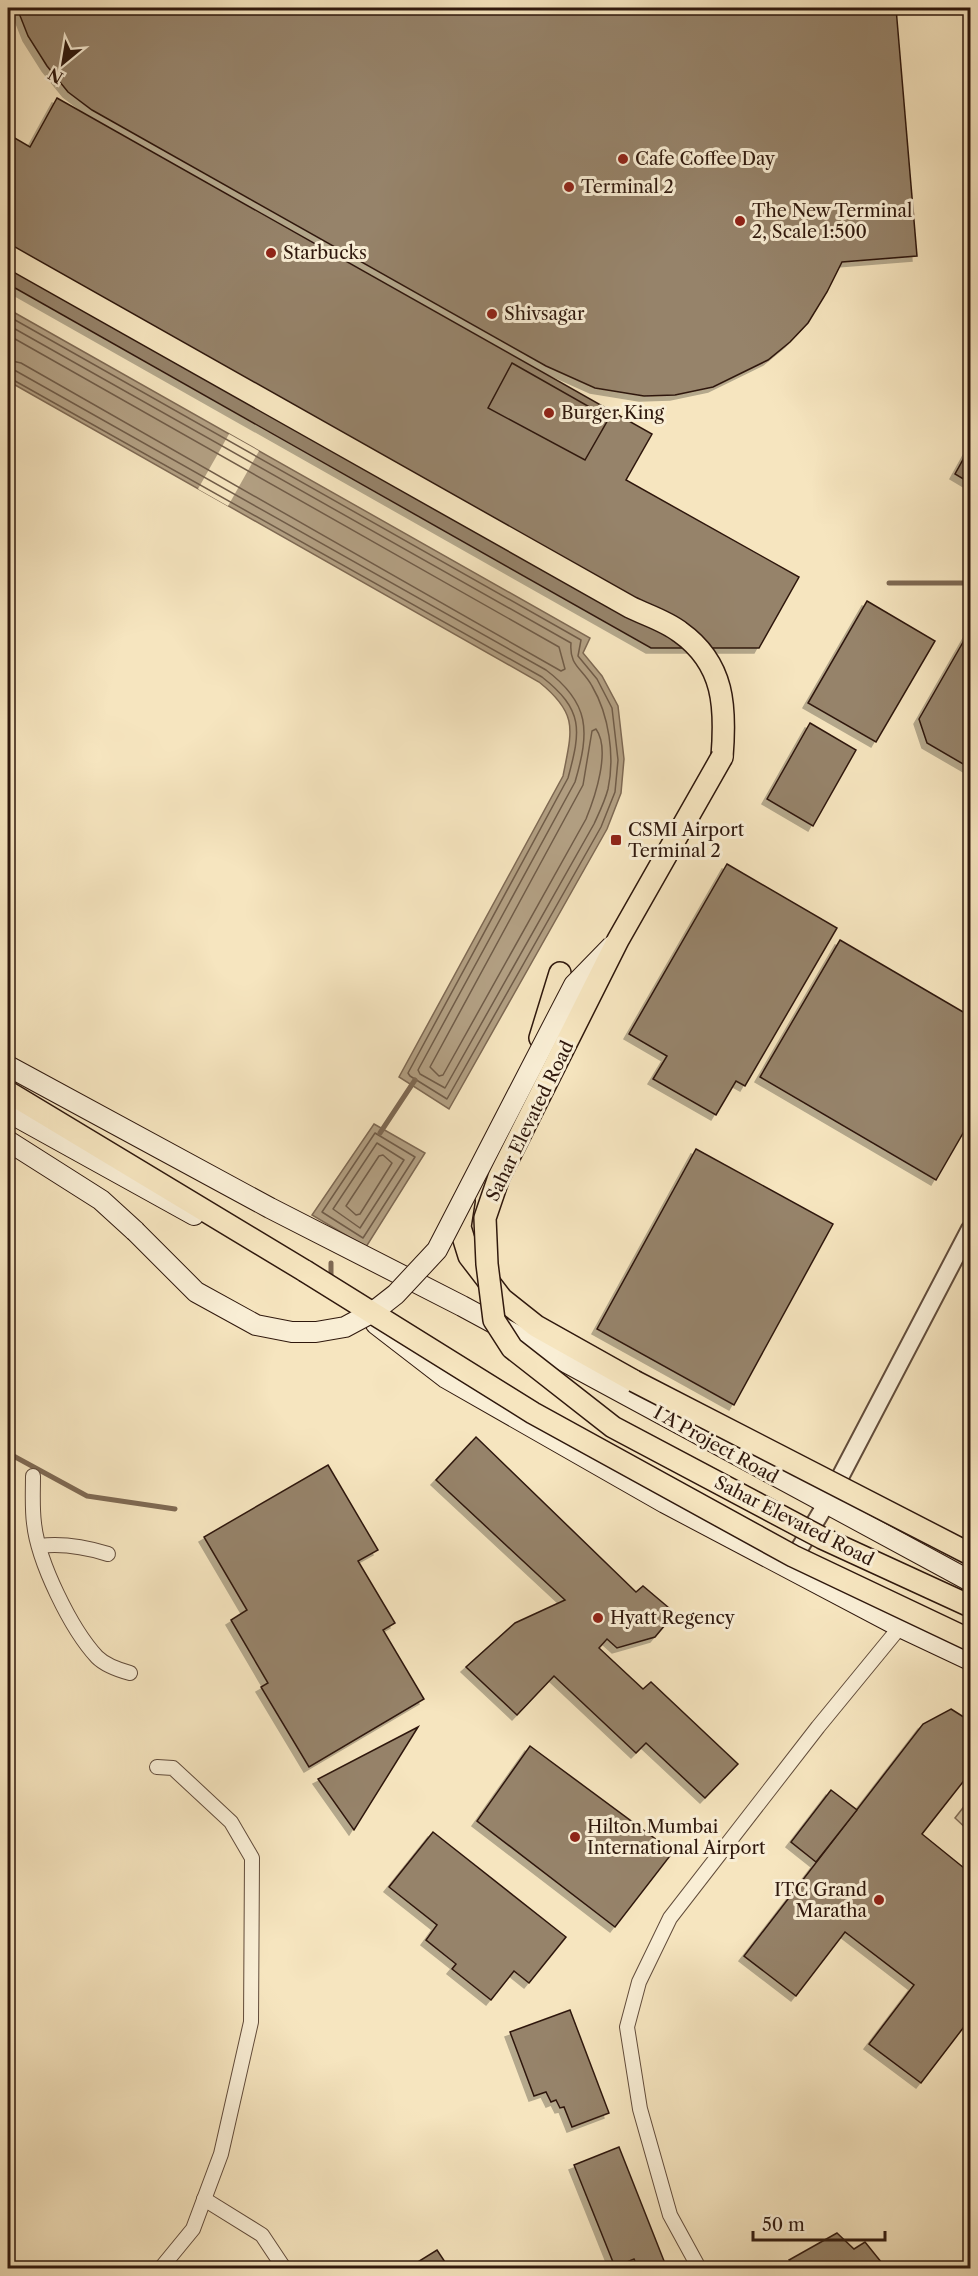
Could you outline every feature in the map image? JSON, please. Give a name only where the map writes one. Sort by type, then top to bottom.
[{"type":"main road","name":"Sahar Elevated Road","points":[[8,256],[630,607],[679,631],[696,646],[712,667],[722,692],[725,717],[722,757],[618,940],[499,1177],[484,1218],[494,1320],[512,1348],[613,1426],[822,1538],[970,1606]]},
{"type":"main road","points":[[8,1141],[101,1200],[196,1292],[255,1325],[292,1332],[316,1332],[345,1327],[373,1312],[396,1294],[437,1250],[574,985],[618,940]]},
{"type":"main road","points":[[560,973],[544,1032],[484,1140],[468,1176],[460,1227],[469,1256],[502,1299],[536,1326],[634,1382],[970,1554]]},
{"type":"main road","name":"I A Project Road","points":[[8,1066],[260,1203],[462,1306],[970,1581]]},
{"type":"main road","name":"Sahar Elevated Road","points":[[8,1092],[305,1271],[533,1413],[793,1556],[970,1640]]},
{"type":"main road","points":[[8,1112],[339,1296],[446,1378],[665,1503],[900,1627],[970,1660]]},
{"type":"street","points":[[788,1568],[826,1504],[970,1229]]},
{"type":"street","points":[[33,1476],[34,1524],[40,1546],[50,1574],[80,1635],[99,1659],[117,1670],[130,1673]]},
{"type":"street","points":[[40,1546],[66,1545],[108,1554]]},
{"type":"street","points":[[699,2268],[670,2215],[640,2109],[627,2027],[639,1982],[670,1918],[900,1627]]},
{"type":"street","points":[[157,1767],[172,1768],[231,1822],[252,1858],[251,2022],[221,2154],[193,2229],[161,2268]]},
{"type":"street","points":[[204,2199],[262,2235],[284,2268]]},
{"type":"shaded area","points":[[970,1799],[970,1832],[955,1818]]},
{"type":"water","points":[[8,309],[590,638],[583,653],[602,676],[618,706],[624,759],[621,793],[607,829],[449,1109],[399,1077],[563,776],[570,734],[567,714],[552,693],[539,682],[8,381]]},
{"type":"water","points":[[374,1124],[425,1153],[366,1247],[312,1215]]},
{"type":"pier","points":[[229,434],[259,451],[228,506],[198,489]]},
{"type":"building","name":"Terminal 2","points":[[17,8],[896,8],[917,256],[842,262],[808,323],[790,342],[768,360],[713,387],[675,395],[644,396],[595,388],[546,366],[92,110],[68,92],[47,66],[28,36]]},
{"type":"building","points":[[57,98],[652,434],[626,480],[799,577],[759,648],[651,648],[8,284],[8,134],[30,147]]},
{"type":"building","name":"Burger King","points":[[512,363],[609,418],[585,460],[488,408]]},
{"type":"building","points":[[970,447],[970,483],[955,474]]},
{"type":"building","points":[[867,601],[935,641],[876,742],[808,703]]},
{"type":"building","points":[[970,630],[970,768],[927,743],[919,719]]},
{"type":"building","points":[[810,723],[856,750],[813,826],[767,799]]},
{"type":"building","points":[[727,864],[837,928],[745,1086],[736,1081],[716,1115],[653,1079],[667,1056],[629,1034]]},
{"type":"building","points":[[840,940],[970,1016],[970,1121],[936,1180],[760,1077]]},
{"type":"building","points":[[696,1149],[833,1224],[734,1405],[597,1329]]},
{"type":"building","name":"Hyatt Regency","points":[[476,1437],[636,1592],[643,1586],[675,1613],[655,1637],[617,1648],[607,1639],[599,1648],[643,1689],[651,1682],[738,1764],[705,1798],[646,1743],[636,1753],[554,1676],[517,1715],[466,1667],[515,1623],[565,1600],[436,1480]]},
{"type":"building","points":[[328,1465],[378,1550],[358,1561],[395,1623],[383,1630],[424,1699],[309,1767],[261,1687],[268,1683],[231,1620],[247,1610],[204,1537]]},
{"type":"building","name":"ITC Grand Maratha","points":[[951,1709],[970,1721],[970,1773],[922,1834],[964,1868],[970,1859],[970,2019],[921,2083],[869,2044],[914,1985],[845,1932],[796,1996],[744,1956],[923,1724]]},
{"type":"building","points":[[418,1727],[354,1830],[318,1779]]},
{"type":"building","name":"Hilton Mumbai International Airport","points":[[530,1746],[673,1852],[615,1927],[477,1821]]},
{"type":"building","points":[[831,1790],[857,1810],[816,1862],[791,1842]]},
{"type":"building","points":[[433,1832],[566,1937],[529,1983],[514,1971],[491,2000],[452,1969],[456,1964],[426,1940],[437,1925],[389,1887]]},
{"type":"building","points":[[570,2010],[609,2113],[572,2127],[564,2107],[560,2108],[556,2100],[551,2102],[546,2092],[534,2096],[510,2032]]},
{"type":"building","points":[[619,2147],[666,2266],[638,2268],[634,2259],[615,2267],[574,2165]]},
{"type":"building","points":[[837,2233],[854,2249],[865,2242],[886,2268],[796,2268],[789,2260]]},
{"type":"building","points":[[437,2250],[449,2268],[408,2268]]},
{"type":"waterway","points":[[889,583],[970,583]]},
{"type":"waterway","points":[[380,1133],[415,1080]]},
{"type":"waterway","points":[[331,1263],[331,1281]]},
{"type":"waterway","points":[[8,1453],[87,1496],[175,1509]]},
{"type":"place","name":"Cafe Coffee Day","points":[[623,159]]},
{"type":"place","name":"Terminal 2","points":[[569,187]]},
{"type":"place","name":"The New Terminal 2, Scale 1:500","points":[[740,221]]},
{"type":"place","name":"Starbucks","points":[[271,253]]},
{"type":"place","name":"Shivsagar","points":[[492,314]]},
{"type":"place","name":"Burger King","points":[[549,413]]},
{"type":"place","name":"CSMI Airport Terminal 2","points":[[616,840]]},
{"type":"place","name":"Hyatt Regency","points":[[598,1618]]},
{"type":"place","name":"Hilton Mumbai International Airport","points":[[575,1837]]},
{"type":"place","name":"ITC Grand Maratha","points":[[879,1900]]}]
